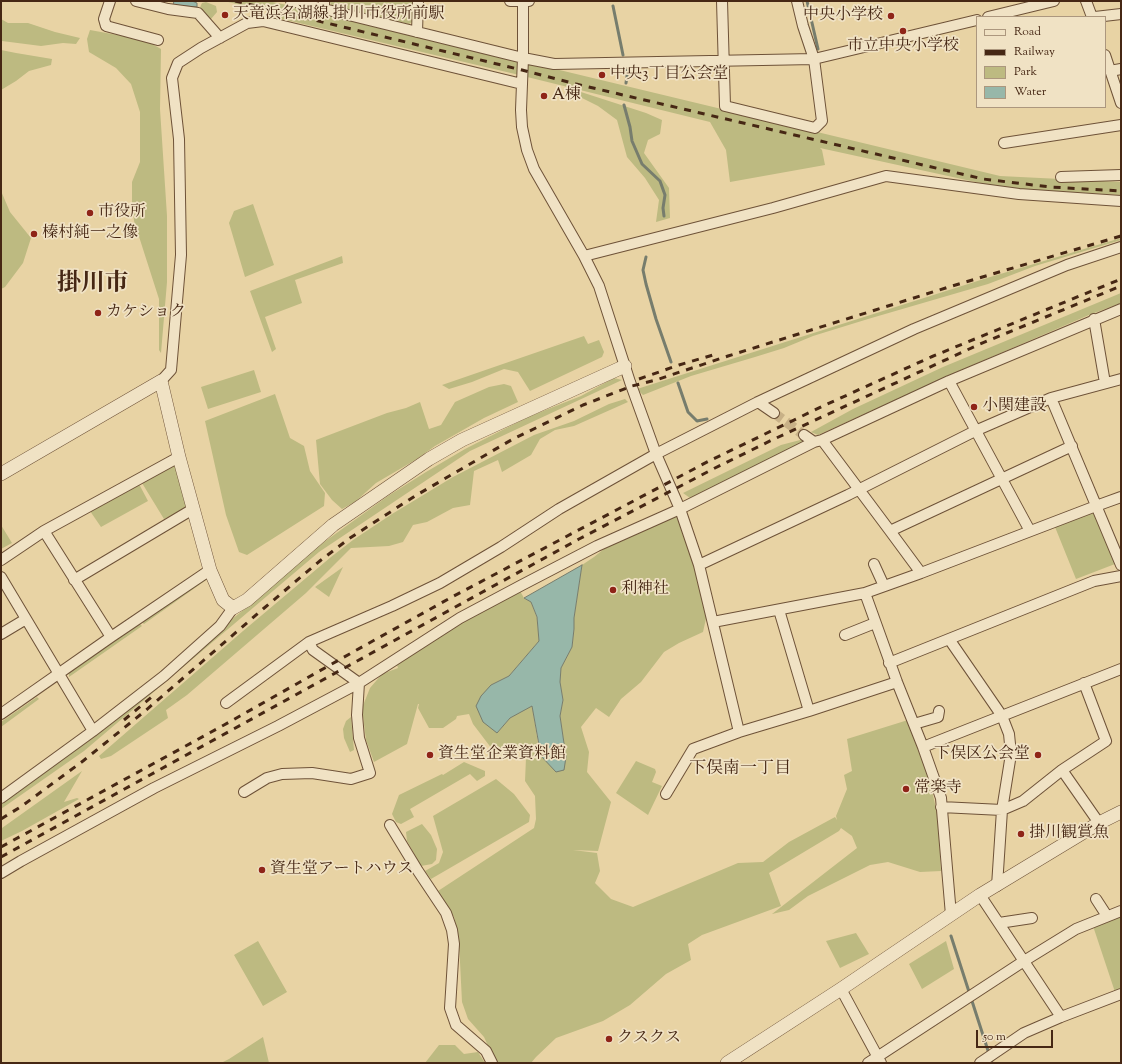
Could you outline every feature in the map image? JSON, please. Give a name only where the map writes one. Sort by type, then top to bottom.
[{"type":"street","points":[[110,1],[104,19],[106,26],[158,40]]},
{"type":"street","points":[[136,1],[168,9],[198,13],[220,38]]},
{"type":"street","points":[[291,1],[324,5],[417,32],[523,58],[554,64],[814,59],[976,20]]},
{"type":"street","points":[[417,32],[418,1]]},
{"type":"street","points":[[510,1],[529,1]]},
{"type":"street","points":[[523,1],[521,110],[522,127],[528,150],[534,169],[584,256],[599,286],[624,366],[656,454],[680,509],[699,565],[739,732]]},
{"type":"street","points":[[722,1],[725,106],[815,128],[822,121],[814,59],[803,26],[797,1]]},
{"type":"street","points":[[992,16],[1054,1]]},
{"type":"street","points":[[1086,1],[1092,16]]},
{"type":"street","points":[[1104,16],[1121,14]]},
{"type":"street","points":[[1,474],[161,381],[171,370],[181,255],[179,139],[172,78],[178,63],[247,23],[263,21],[522,84]]},
{"type":"street","points":[[1106,58],[1121,103]]},
{"type":"street","points":[[1110,71],[1121,69]]},
{"type":"street","points":[[1004,143],[1121,125]]},
{"type":"street","points":[[1061,177],[1121,175]]},
{"type":"street","points":[[584,256],[773,208],[886,176],[1020,194],[1121,201]]},
{"type":"street","points":[[226,703],[309,642],[392,606],[440,583],[501,547],[559,509],[656,454],[758,402],[914,329],[1067,265],[1121,247]]},
{"type":"street","points":[[1,873],[21,860],[154,788],[271,730],[359,683],[460,618],[597,546],[680,509],[818,441],[949,381],[1121,308]]},
{"type":"street","points":[[1094,319],[1105,384]]},
{"type":"street","points":[[1,798],[93,731],[164,676],[220,626],[233,608],[246,600],[333,525],[429,459],[462,440],[624,366]]},
{"type":"street","points":[[699,565],[859,490],[975,431],[1051,398],[1121,379]]},
{"type":"street","points":[[161,381],[210,570],[223,600],[233,608]]},
{"type":"street","points":[[949,381],[1030,531]]},
{"type":"street","points":[[1051,398],[1121,565]]},
{"type":"street","points":[[758,402],[774,413]]},
{"type":"street","points":[[804,435],[818,441],[859,490],[921,573]]},
{"type":"street","points":[[890,530],[1072,446]]},
{"type":"street","points":[[1,560],[44,531],[180,457]]},
{"type":"street","points":[[713,622],[864,593],[921,573],[1121,497]]},
{"type":"street","points":[[74,580],[193,509]]},
{"type":"street","points":[[44,531],[111,637]]},
{"type":"street","points":[[874,564],[884,586]]},
{"type":"street","points":[[1,714],[210,570]]},
{"type":"street","points":[[1,576],[93,731]]},
{"type":"street","points":[[889,663],[1094,581],[1121,576]]},
{"type":"street","points":[[864,593],[889,663],[923,747],[941,798],[951,915]]},
{"type":"street","points":[[779,610],[809,711]]},
{"type":"street","points":[[1,634],[26,620]]},
{"type":"street","points":[[845,635],[875,623]]},
{"type":"street","points":[[949,639],[1002,716],[1009,734],[1011,754],[1002,810],[997,886]]},
{"type":"street","points":[[309,642],[313,650],[359,683]]},
{"type":"street","points":[[923,747],[1121,669]]},
{"type":"street","points":[[666,794],[693,749],[739,732],[897,682]]},
{"type":"street","points":[[244,792],[267,778],[282,774],[312,773],[351,779],[370,773],[359,738],[357,715],[359,683]]},
{"type":"street","points":[[941,807],[1002,810],[1023,802],[1062,770],[1106,741],[1084,683]]},
{"type":"street","points":[[914,724],[938,717],[939,711]]},
{"type":"street","points":[[1062,770],[1099,823]]},
{"type":"street","points":[[727,1063],[841,989],[980,895],[1099,823],[1121,812]]},
{"type":"street","points":[[390,825],[446,913],[452,930],[454,944],[450,1008],[456,1025],[486,1051],[492,1063]]},
{"type":"street","points":[[980,895],[1061,1017]]},
{"type":"street","points":[[1096,899],[1107,916]]},
{"type":"street","points":[[868,1063],[880,1060],[1024,961],[1076,929],[1121,911]]},
{"type":"street","points":[[999,923],[1032,918]]},
{"type":"street","points":[[841,989],[880,1060]]},
{"type":"street","points":[[980,1063],[1024,1033],[1121,994]]},
{"type":"green space","points":[[224,1],[268,1],[306,9],[1000,176],[1121,182],[1121,195],[1003,188],[820,148],[822,150],[825,165],[730,182],[726,150],[710,122],[278,18],[279,14]]},
{"type":"green space","points":[[329,1],[412,1],[412,22],[409,24],[332,6]]},
{"type":"green space","points":[[206,2],[216,6],[217,12],[211,19],[201,15],[201,5],[202,3]]},
{"type":"green space","points":[[1,19],[8,23],[28,23],[80,38],[76,44],[63,43],[41,46],[1,41]]},
{"type":"green space","points":[[90,30],[145,40],[161,49],[160,109],[167,216],[167,282],[161,353],[159,350],[159,299],[134,221],[132,203],[132,182],[140,162],[140,112],[131,84],[116,68],[89,52],[87,39]]},
{"type":"green space","points":[[1,50],[52,59],[51,65],[29,71],[1,90]]},
{"type":"green space","points":[[570,92],[581,92],[646,113],[662,120],[660,134],[648,140],[644,153],[669,188],[670,218],[656,222],[659,200],[645,178],[627,157],[617,120],[598,106]]},
{"type":"green space","points":[[1,191],[10,212],[31,238],[23,263],[5,287],[1,289]]},
{"type":"green space","points":[[253,204],[274,265],[245,277],[229,223],[234,211]]},
{"type":"green space","points":[[1121,238],[1121,240],[1035,266],[988,284],[813,336],[784,348],[691,376],[643,395],[637,389],[987,278]]},
{"type":"green space","points":[[342,256],[343,263],[295,280],[302,303],[265,317],[276,349],[272,352],[250,291]]},
{"type":"green space","points":[[1121,293],[1121,303],[1089,315],[966,368],[818,435],[811,432],[853,409],[943,367]]},
{"type":"green space","points":[[584,336],[588,344],[599,340],[604,352],[602,357],[530,391],[518,372],[504,369],[472,382],[449,389],[442,385]]},
{"type":"green space","points":[[254,370],[261,392],[208,409],[201,387]]},
{"type":"green space","points":[[614,378],[622,380],[470,451],[319,552],[84,751],[1,809],[1,801],[272,587],[313,550],[388,496],[465,449],[528,417],[581,396]]},
{"type":"green space","points":[[504,384],[511,386],[518,402],[484,418],[435,446],[417,459],[376,483],[355,502],[342,509],[332,500],[320,484],[316,440],[420,402],[429,429],[441,425],[455,402],[489,387]]},
{"type":"green space","points":[[275,394],[290,438],[304,446],[310,471],[325,493],[324,506],[247,555],[239,552],[226,515],[205,421]]},
{"type":"green space","points":[[625,399],[628,402],[574,426],[555,430],[540,439],[531,455],[502,472],[498,460],[474,471],[470,505],[453,508],[427,522],[413,525],[403,542],[389,546],[351,548],[306,593],[187,695],[166,710],[168,718],[111,756],[101,759],[99,756],[243,631],[353,540],[392,514],[453,477],[534,435],[574,421],[609,404]]},
{"type":"green space","points":[[804,439],[800,445],[690,498],[683,493],[781,445]]},
{"type":"green space","points":[[177,463],[188,507],[164,519],[142,483]]},
{"type":"green space","points":[[139,484],[148,501],[101,527],[90,511]]},
{"type":"green space","points":[[1094,511],[1115,564],[1076,579],[1055,527]]},
{"type":"green space","points":[[677,514],[695,569],[707,614],[703,632],[664,652],[641,682],[621,699],[609,717],[596,708],[581,727],[589,752],[587,772],[611,802],[598,851],[573,850],[597,853],[600,871],[595,883],[611,899],[633,907],[738,863],[763,862],[789,842],[835,817],[837,820],[836,816],[847,789],[844,775],[852,771],[847,739],[908,720],[929,778],[938,817],[941,871],[920,872],[888,862],[870,865],[808,896],[789,910],[772,914],[857,848],[852,836],[841,828],[839,831],[769,873],[781,906],[702,935],[688,944],[691,960],[666,974],[630,1005],[603,1021],[556,1038],[531,1063],[496,1063],[484,1037],[468,1019],[462,1002],[459,942],[454,917],[438,891],[534,828],[536,819],[535,796],[525,781],[526,758],[522,755],[517,745],[511,743],[501,755],[492,749],[473,724],[469,714],[457,716],[456,719],[443,728],[429,728],[418,708],[418,704],[407,744],[374,762],[366,740],[362,708],[370,688],[382,674],[398,668],[396,662],[455,625],[520,591],[524,598],[531,602],[537,618],[539,641],[509,676],[491,685],[497,733],[510,718],[532,705],[538,743],[566,757],[560,716],[563,700],[560,682],[561,668],[572,647],[574,618],[582,565],[614,543],[649,529],[649,527]]},
{"type":"green space","points":[[1,525],[12,543],[1,549]]},
{"type":"green space","points":[[343,567],[329,597],[315,587]]},
{"type":"green space","points":[[204,576],[209,578],[144,624],[141,621]]},
{"type":"green space","points":[[139,623],[142,626],[69,677],[69,673]]},
{"type":"green space","points":[[37,697],[39,699],[1,727],[1,722]]},
{"type":"green space","points":[[351,717],[354,750],[350,752],[344,738],[343,729],[346,721]]},
{"type":"green space","points":[[636,761],[655,769],[656,772],[652,782],[662,786],[648,815],[616,793]]},
{"type":"green space","points":[[464,762],[485,771],[485,776],[477,781],[470,774],[410,809],[414,817],[401,824],[396,822],[392,814],[399,795],[442,774],[443,775]]},
{"type":"green space","points":[[82,771],[64,802],[77,798],[79,799],[1,841],[2,828]]},
{"type":"green space","points":[[496,779],[514,794],[530,815],[529,822],[431,879],[425,871],[439,863],[443,852],[433,816]]},
{"type":"green space","points":[[422,824],[431,835],[437,849],[436,860],[432,864],[421,866],[407,841],[406,832]]},
{"type":"green space","points":[[1121,915],[1121,990],[1115,992],[1093,926]]},
{"type":"green space","points":[[856,933],[869,954],[840,968],[826,941]]},
{"type":"green space","points":[[258,941],[287,992],[263,1006],[234,955]]},
{"type":"green space","points":[[946,941],[954,969],[922,989],[909,964]]},
{"type":"green space","points":[[263,1037],[269,1063],[221,1063],[229,1059]]},
{"type":"green space","points":[[439,1045],[455,1045],[464,1054],[478,1052],[485,1063],[425,1063]]},
{"type":"water","points":[[174,1],[192,1],[197,3],[197,7],[173,5]]},
{"type":"water","points":[[582,565],[574,618],[572,647],[561,668],[560,682],[563,700],[560,716],[566,757],[564,770],[556,772],[541,756],[532,706],[510,718],[497,733],[483,722],[476,706],[481,696],[491,685],[509,676],[539,641],[537,617],[531,602],[524,598]]},
{"type":"waterway","points":[[807,1],[818,49]]},
{"type":"waterway","points":[[613,6],[623,55]]},
{"type":"waterway","points":[[626,70],[626,83]]},
{"type":"waterway","points":[[624,105],[632,141],[642,164],[660,181],[665,195],[663,208],[664,216]]},
{"type":"waterway","points":[[646,257],[643,270],[646,284],[671,362]]},
{"type":"waterway","points":[[678,383],[688,412],[697,421],[707,419]]},
{"type":"waterway","points":[[951,936],[992,1063]]},
{"type":"tunnel","points":[[774,413],[804,435]]},
{"type":"railway","points":[[235,1],[576,84],[983,179],[1050,187],[1121,191]]},
{"type":"railway","points":[[1,819],[22,806],[83,761],[145,711],[321,560],[350,538],[415,496],[513,439],[583,405],[632,386],[656,380],[952,286],[1121,236]]},
{"type":"railway","points":[[1,847],[224,725],[452,597],[709,461],[823,406],[931,357],[1121,279]]},
{"type":"railway","points":[[1,857],[579,539],[715,468],[772,440],[980,344],[1121,286]]},
{"type":"railway","points":[[639,379],[713,355]]},
{"type":"railway","points":[[124,720],[154,695]]},
{"type":"place","name":"天竜浜名湖線 掛川市役所前駅","points":[[225,15]]},
{"type":"place","name":"中央小学校","points":[[891,16]]},
{"type":"place","name":"市立中央小学校","points":[[903,31]]},
{"type":"place","name":"中央3丁目公会堂","points":[[602,75]]},
{"type":"place","name":"A棟","points":[[544,96]]},
{"type":"place","name":"市役所","points":[[90,213]]},
{"type":"place","name":"榛村純一之像","points":[[34,234]]},
{"type":"place","name":"カケショク","points":[[98,313]]},
{"type":"place","name":"小関建設","points":[[974,407]]},
{"type":"place","name":"利神社","points":[[613,590]]},
{"type":"place","name":"資生堂企業資料館","points":[[430,755]]},
{"type":"place","name":"下俣区公会堂","points":[[1038,755]]},
{"type":"place","name":"常楽寺","points":[[906,789]]},
{"type":"place","name":"掛川観賞魚","points":[[1021,834]]},
{"type":"place","name":"資生堂アートハウス","points":[[262,870]]},
{"type":"place","name":"クスクス","points":[[609,1039]]},
{"type":"district","name":"掛川市","points":[[93,286]]},
{"type":"district","name":"下俣南一丁目","points":[[740,770]]}]
